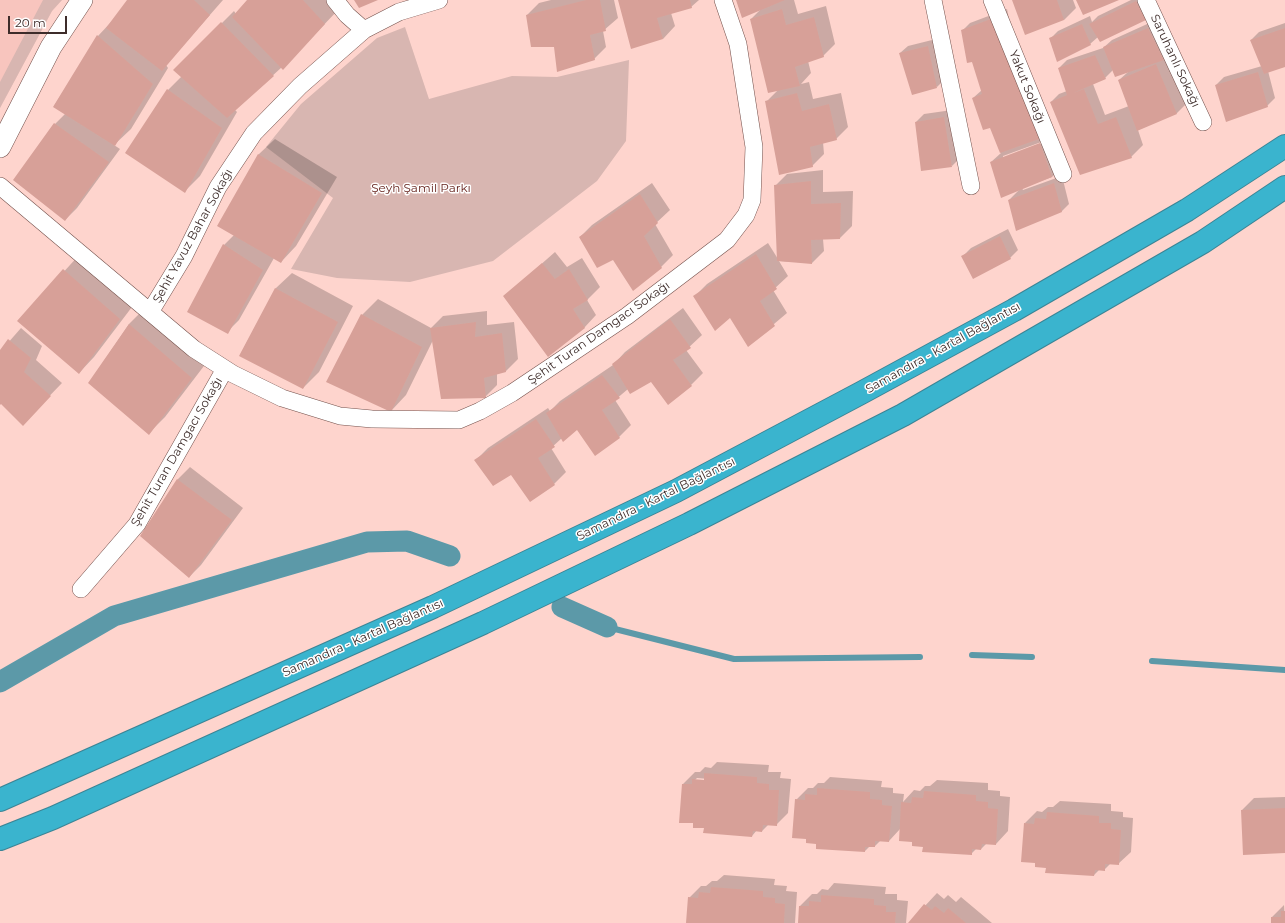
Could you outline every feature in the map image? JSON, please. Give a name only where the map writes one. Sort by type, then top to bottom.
[{"type":"highway","name":"Samandıra - Kartal Bağlantısı","points":[[0,800],[425,610],[676,491],[1014,310],[1187,210],[1285,146]]},
{"type":"highway","points":[[0,839],[53,818],[483,623],[689,524],[903,416],[1203,242],[1285,187]]},
{"type":"street","points":[[0,147],[51,47],[82,0]]},
{"type":"street","points":[[335,0],[346,15],[364,30]]},
{"type":"street","name":"Şehit Yavuz Bahar Sokağı","points":[[150,312],[184,256],[218,187],[254,133],[300,86],[364,30],[399,12],[439,0]]},
{"type":"street","name":"Şehit Turan Damgacı Sokağı","points":[[0,186],[194,349],[225,369],[282,398],[340,416],[380,419],[459,420],[480,411],[512,393],[627,316],[727,240],[746,215],[752,200],[754,147],[738,44],[723,0]]},
{"type":"street","points":[[933,0],[971,186]]},
{"type":"street","name":"Yakut Sokağı","points":[[992,0],[1062,174]]},
{"type":"street","name":"Saruhanlı Sokağı","points":[[1146,0],[1203,122]]},
{"type":"street","name":"Şehit Turan Damgacı Sokağı","points":[[81,590],[137,524],[225,369]]},
{"type":"shaded area","points":[[0,0],[62,0],[52,11],[0,108]]},
{"type":"green space","points":[[43,0],[62,0],[52,11],[0,108],[0,82]]},
{"type":"green space","name":"Şeyh Şamil Parkı","points":[[405,27],[429,99],[512,76],[557,77],[629,60],[626,141],[597,181],[493,261],[410,282],[337,278],[291,269],[333,198],[266,147],[301,104],[377,38]]},
{"type":"building","points":[[127,0],[194,0],[210,15],[162,71],[106,28]]},
{"type":"building","points":[[247,0],[303,0],[325,24],[283,70],[232,17]]},
{"type":"building","points":[[354,0],[378,0],[359,8]]},
{"type":"building","points":[[586,0],[600,0],[606,31],[590,35],[595,60],[557,72],[554,47],[531,47],[526,15]]},
{"type":"building","points":[[618,0],[690,0],[692,8],[657,18],[663,39],[631,49]]},
{"type":"building","points":[[736,0],[785,0],[742,18]]},
{"type":"building","points":[[1012,0],[1057,0],[1064,20],[1025,35]]},
{"type":"building","points":[[1076,0],[1119,0],[1083,15]]},
{"type":"building","points":[[1136,1],[1146,20],[1100,42],[1089,24]]},
{"type":"building","points":[[782,9],[786,25],[814,17],[824,57],[795,67],[800,86],[768,93],[750,19]]},
{"type":"building","points":[[999,16],[1039,139],[1000,153],[990,128],[983,130],[972,98],[982,94],[972,62],[967,63],[961,30]]},
{"type":"building","points":[[221,22],[274,76],[227,118],[173,70]]},
{"type":"building","points":[[1082,24],[1091,45],[1057,62],[1049,38]]},
{"type":"building","points":[[1148,28],[1164,60],[1115,77],[1103,47]]},
{"type":"building","points":[[1285,28],[1285,67],[1264,74],[1250,40]]},
{"type":"building","points":[[97,35],[153,84],[115,146],[53,107]]},
{"type":"building","points":[[928,46],[937,88],[912,95],[899,53]]},
{"type":"building","points":[[1095,55],[1106,79],[1073,93],[1084,89],[1098,124],[1116,117],[1132,158],[1080,175],[1050,102],[1067,95],[1058,68]]},
{"type":"building","points":[[1156,64],[1177,114],[1137,131],[1118,80]]},
{"type":"building","points":[[1258,72],[1268,107],[1226,122],[1215,85]]},
{"type":"building","points":[[167,89],[222,128],[185,193],[125,153]]},
{"type":"building","points":[[797,93],[802,111],[829,104],[837,140],[810,147],[813,167],[779,175],[765,101]]},
{"type":"building","points":[[944,117],[952,167],[921,171],[915,122]]},
{"type":"building","points":[[54,123],[109,162],[65,221],[13,180]]},
{"type":"building","points":[[1040,143],[1052,177],[1001,198],[990,162]]},
{"type":"building","points":[[258,154],[322,193],[281,263],[217,226]]},
{"type":"building","points":[[811,181],[811,204],[841,203],[840,239],[811,240],[812,264],[777,261],[774,185]]},
{"type":"building","points":[[1054,183],[1062,212],[1016,231],[1008,200]]},
{"type":"building","points":[[640,194],[658,223],[644,236],[662,268],[633,291],[613,260],[597,268],[579,237]]},
{"type":"building","points":[[1000,236],[1011,259],[973,279],[961,256]]},
{"type":"building","points":[[223,244],[263,270],[228,334],[187,312]]},
{"type":"building","points":[[756,254],[777,289],[760,301],[775,326],[748,347],[730,318],[715,331],[693,296]]},
{"type":"building","points":[[542,263],[555,279],[569,269],[588,300],[573,309],[585,328],[548,357],[503,296]]},
{"type":"building","points":[[63,269],[120,319],[79,374],[17,321]]},
{"type":"building","points":[[275,288],[338,322],[303,389],[239,356]]},
{"type":"building","points":[[361,314],[422,347],[391,412],[326,382]]},
{"type":"building","points":[[670,319],[691,348],[673,360],[692,386],[668,405],[651,382],[630,394],[612,364]]},
{"type":"building","points":[[476,322],[475,337],[502,333],[506,372],[484,378],[486,398],[441,399],[430,328]]},
{"type":"building","points":[[129,324],[192,378],[149,435],[88,383]]},
{"type":"building","points":[[8,339],[31,358],[24,372],[51,396],[23,426],[1,404],[0,405],[0,350]]},
{"type":"building","points":[[602,375],[620,398],[602,410],[620,438],[595,456],[577,430],[563,442],[546,413]]},
{"type":"building","points":[[536,419],[555,447],[538,458],[555,485],[530,502],[511,475],[493,486],[474,460]]},
{"type":"building","points":[[177,479],[232,520],[189,578],[140,536]]},
{"type":"building","points":[[704,773],[757,777],[757,783],[769,784],[769,790],[779,790],[777,826],[763,825],[762,832],[753,831],[752,837],[703,833],[704,828],[693,828],[693,823],[679,823],[682,784],[692,784],[692,779],[704,780]]},
{"type":"building","points":[[817,788],[870,792],[870,799],[882,800],[882,805],[892,806],[889,842],[875,841],[875,847],[865,847],[865,852],[816,849],[816,844],[806,843],[806,839],[792,838],[795,799],[805,800],[805,794],[817,795]]},
{"type":"building","points":[[924,791],[976,795],[976,801],[988,802],[988,808],[998,809],[996,845],[982,844],[981,850],[972,849],[972,855],[922,852],[923,847],[912,846],[912,842],[899,841],[901,802],[911,803],[912,797],[923,798]]},
{"type":"building","points":[[1285,808],[1285,853],[1243,855],[1241,810]]},
{"type":"building","points":[[1047,812],[1099,816],[1099,823],[1111,823],[1111,829],[1121,830],[1119,865],[1105,864],[1105,871],[1095,870],[1094,876],[1045,873],[1046,868],[1035,867],[1035,863],[1021,862],[1024,823],[1034,824],[1035,818],[1046,819]]},
{"type":"building","points":[[711,887],[763,891],[763,897],[775,898],[775,903],[785,904],[784,923],[686,923],[688,897],[698,898],[699,892],[710,893]]},
{"type":"building","points":[[821,895],[874,899],[874,905],[886,906],[886,912],[896,912],[895,923],[798,923],[799,906],[809,906],[809,901],[821,902]]},
{"type":"building","points":[[924,904],[932,910],[935,906],[944,913],[948,908],[966,923],[908,923]]},
{"type":"building","points":[[1281,911],[1285,911],[1285,923],[1271,923],[1271,917],[1281,917]]},
{"type":"waterway","points":[[0,682],[114,616],[367,542],[407,541],[450,556]]},
{"type":"waterway","points":[[562,607],[607,627]]},
{"type":"waterway","points":[[607,627],[734,659],[920,657]]},
{"type":"waterway","points":[[972,655],[1032,657]]},
{"type":"waterway","points":[[1152,661],[1285,670]]}]
